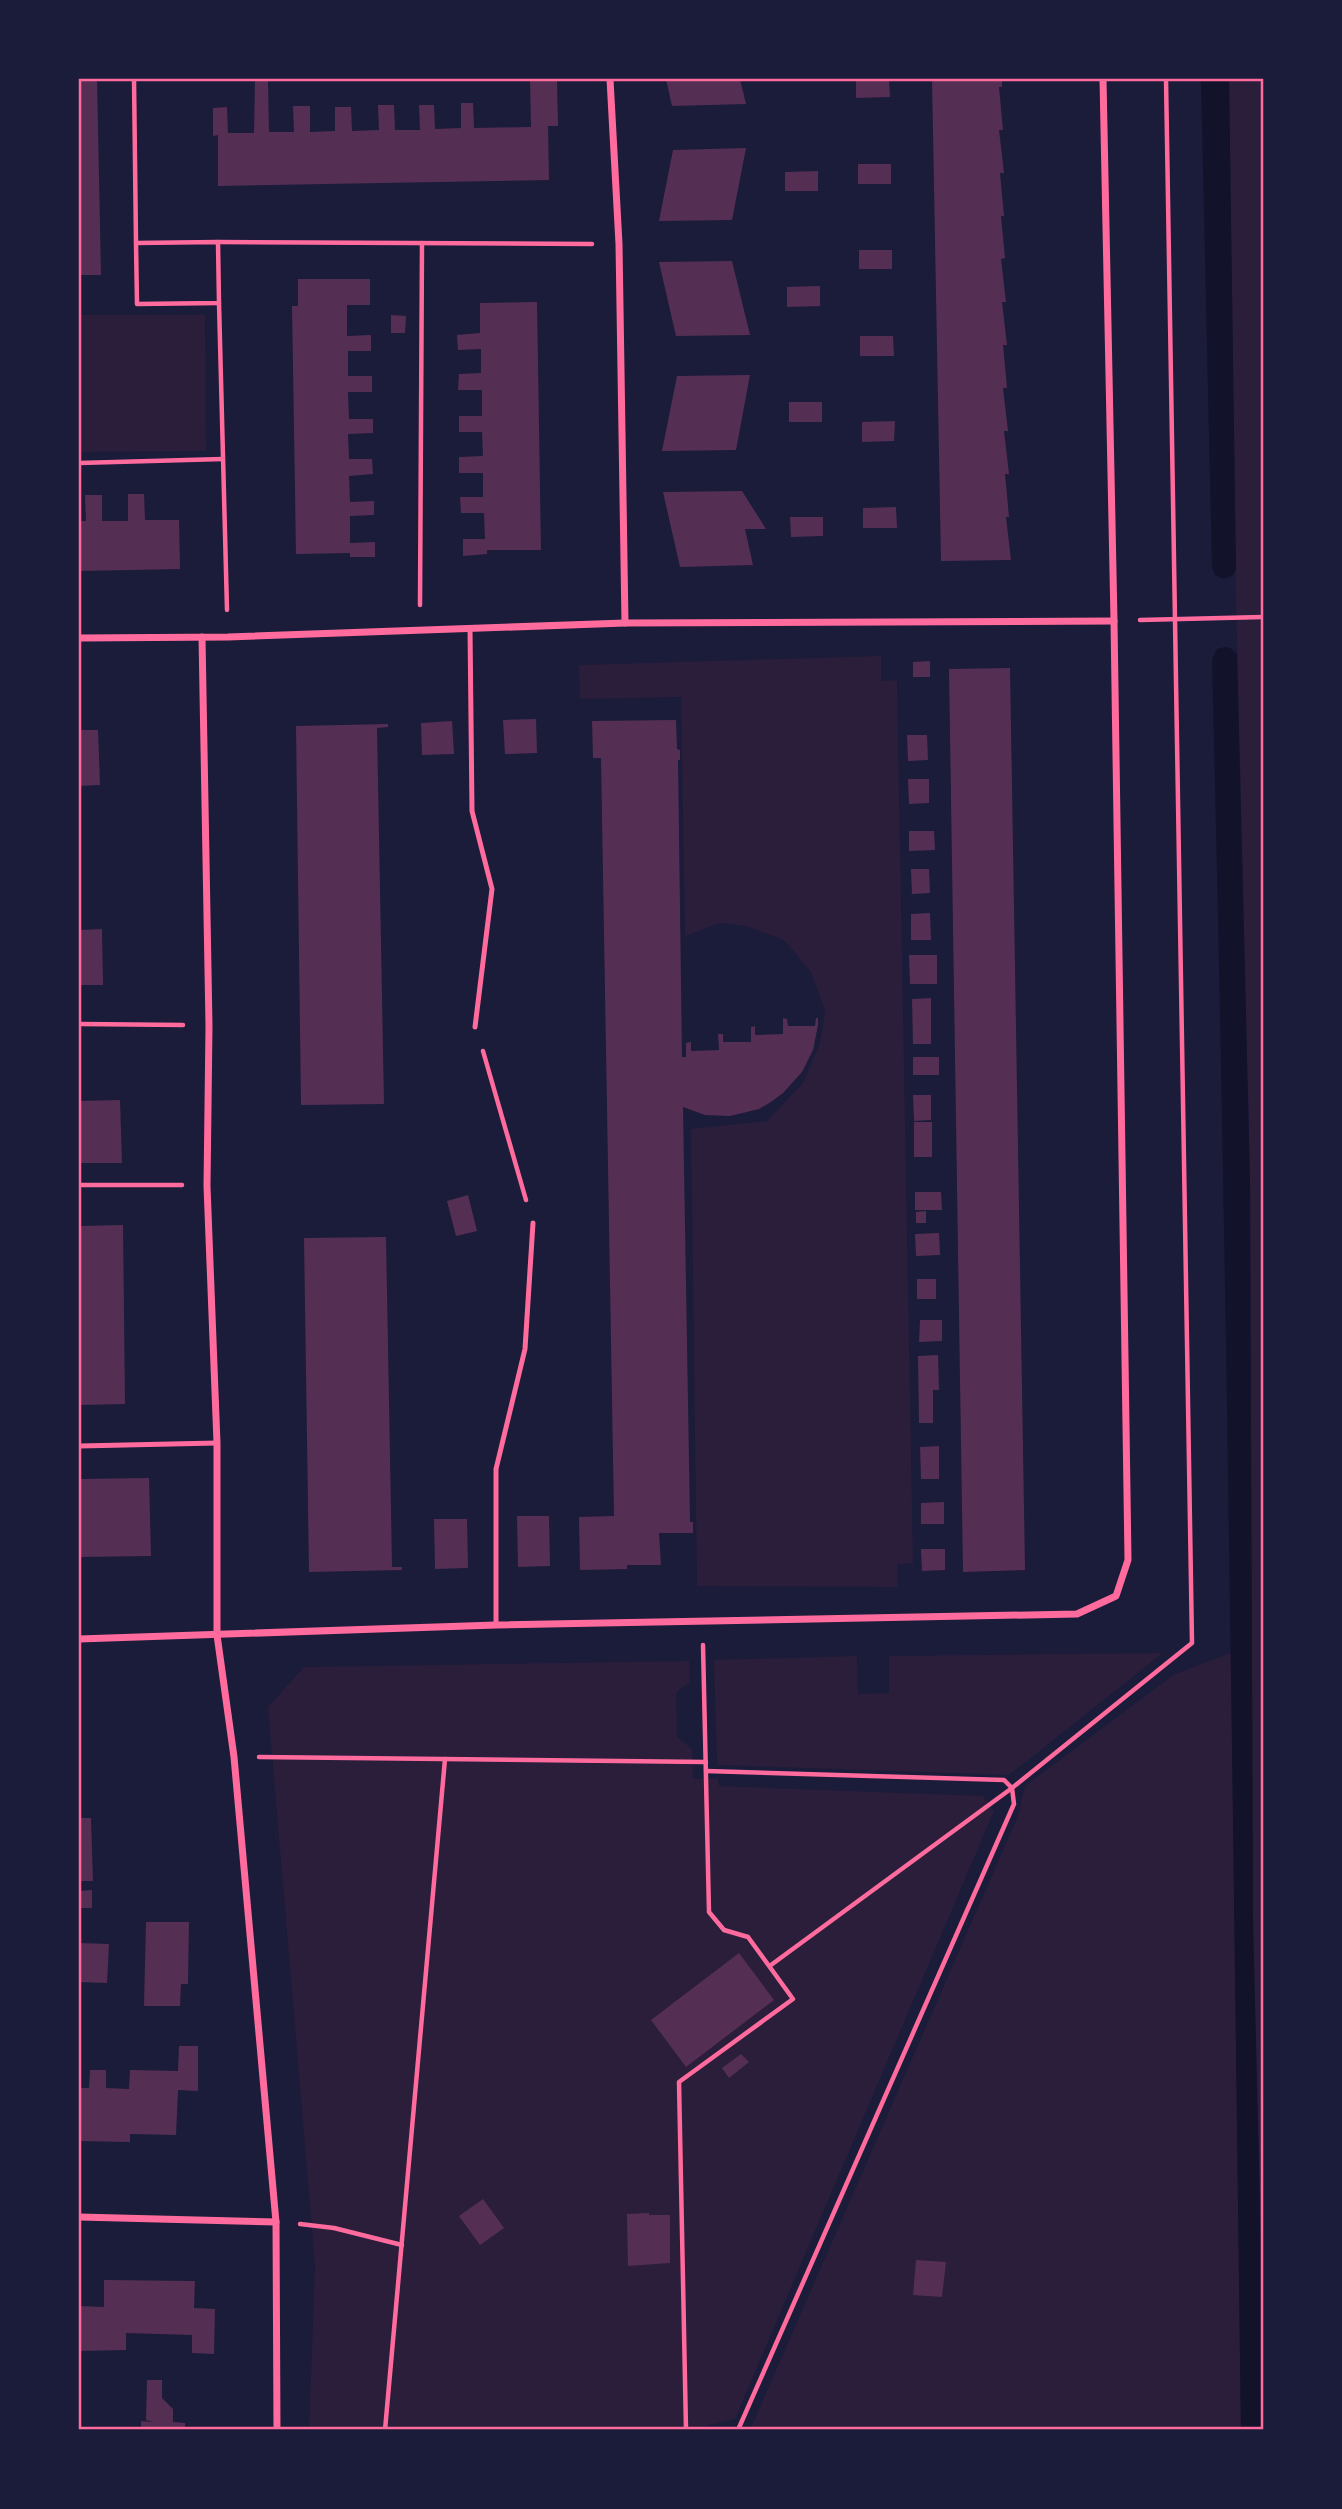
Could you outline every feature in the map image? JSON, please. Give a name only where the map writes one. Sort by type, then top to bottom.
[{"type":"street","points":[[610,79],[618,244],[625,623]]},
{"type":"street","points":[[79,1639],[496,1625],[1077,1614],[1116,1596],[1128,1560],[1103,79]]},
{"type":"street","points":[[79,638],[228,637],[625,623],[1114,621]]},
{"type":"street","points":[[202,637],[209,1026],[207,1185],[217,1443],[217,1635],[234,1757],[276,2222],[277,2430]]},
{"type":"street","points":[[79,2217],[276,2222]]},
{"type":"lane","points":[[470,628],[472,811],[492,889],[475,1027]]},
{"type":"lane","points":[[496,1625],[496,1469],[525,1349],[533,1223]]},
{"type":"lane","points":[[79,1446],[217,1443]]},
{"type":"path","points":[[134,79],[137,304],[219,303]]},
{"type":"path","points":[[771,1965],[1013,1788],[1192,1643],[1166,79]]},
{"type":"path","points":[[218,242],[228,637]]},
{"type":"path","points":[[136,243],[618,244]]},
{"type":"path","points":[[420,630],[422,243]]},
{"type":"path","points":[[79,463],[223,459]]},
{"type":"path","points":[[1114,621],[1263,617]]},
{"type":"path","points":[[79,1024],[209,1026]]},
{"type":"path","points":[[475,1027],[533,1223]]},
{"type":"path","points":[[79,1185],[207,1185]]},
{"type":"path","points":[[686,2430],[679,2082],[793,1999],[771,1965],[748,1937],[724,1930],[709,1912],[702,1621]]},
{"type":"path","points":[[234,1757],[706,1762]]},
{"type":"path","points":[[385,2430],[445,1759]]},
{"type":"path","points":[[706,1771],[1004,1780],[1013,1788],[1013,1804],[738,2430]]},
{"type":"path","points":[[276,2222],[334,2228],[402,2245]]},
{"type":"shaded area","points":[[1201,79],[1229,79],[1236,570],[1232,576],[1223,579],[1215,575],[1212,567]]},
{"type":"shaded area","points":[[1229,79],[1263,79],[1263,2333],[1253,1922],[1250,1180],[1236,599]]},
{"type":"shaded area","points":[[79,315],[205,315],[206,451],[79,452]]},
{"type":"shaded area","points":[[1225,647],[1237,654],[1250,1180],[1253,1922],[1263,2333],[1262,2430],[1241,2430],[1226,1324],[1212,659],[1217,649]]},
{"type":"shaded area","points":[[881,656],[881,681],[897,680],[913,1563],[897,1564],[898,1587],[697,1586],[691,1129],[767,1121],[803,1083],[820,1043],[825,1011],[811,972],[784,940],[746,926],[720,923],[685,936],[681,697],[580,699],[579,665]]},
{"type":"shaded area","points":[[1163,1653],[1009,1775],[717,1765],[714,1660],[857,1656],[858,1694],[889,1693],[889,1656]]},
{"type":"shaded area","points":[[1231,1653],[1241,2430],[750,2430],[1018,1816],[1025,1786],[1175,1674]]},
{"type":"shaded area","points":[[689,1661],[690,1682],[676,1693],[677,1737],[692,1749],[693,1779],[718,1778],[719,1786],[983,1796],[994,1811],[735,2419],[686,2430],[309,2430],[315,2266],[268,1707],[304,1667]]},
{"type":"building","points":[[79,79],[97,79],[101,275],[79,275]]},
{"type":"building","points":[[530,79],[557,79],[558,126],[548,126],[549,180],[218,186],[218,135],[213,136],[213,108],[227,107],[228,133],[254,133],[255,80],[268,80],[269,132],[294,132],[293,106],[310,106],[310,132],[335,131],[335,107],[351,107],[352,131],[379,130],[378,105],[394,105],[395,130],[420,130],[419,105],[434,105],[435,129],[461,128],[461,103],[473,103],[474,128],[531,127]]},
{"type":"building","points":[[666,79],[740,79],[746,104],[672,106]]},
{"type":"building","points":[[856,79],[889,79],[890,97],[856,98]]},
{"type":"building","points":[[932,79],[1002,79],[1002,87],[999,87],[1003,130],[999,130],[1004,173],[1000,173],[1005,258],[1001,259],[1007,345],[1003,345],[1007,388],[1003,388],[1009,474],[1005,474],[1009,517],[1006,517],[1011,560],[941,561]]},
{"type":"building","points":[[746,148],[732,220],[659,221],[673,150]]},
{"type":"building","points":[[858,164],[891,164],[891,184],[858,184]]},
{"type":"building","points":[[818,171],[818,191],[785,191],[785,172]]},
{"type":"building","points":[[859,250],[892,250],[892,269],[859,269]]},
{"type":"building","points":[[732,261],[750,335],[676,336],[659,262]]},
{"type":"building","points":[[298,279],[370,279],[370,305],[347,305],[347,336],[371,335],[371,351],[348,351],[348,376],[372,376],[372,392],[348,392],[349,419],[373,419],[373,433],[348,434],[349,459],[372,459],[373,474],[349,476],[350,502],[374,501],[374,515],[350,516],[350,543],[375,542],[375,557],[350,557],[350,553],[296,554],[292,306],[298,306]]},
{"type":"building","points":[[820,286],[820,306],[787,307],[787,287]]},
{"type":"building","points":[[537,302],[541,550],[487,550],[487,554],[463,556],[463,539],[485,539],[484,513],[461,513],[460,497],[483,497],[483,473],[459,473],[459,457],[483,456],[482,432],[459,432],[459,416],[482,416],[482,390],[458,390],[459,374],[481,373],[481,349],[458,350],[457,335],[480,333],[480,303]]},
{"type":"building","points":[[391,315],[406,316],[405,333],[391,333]]},
{"type":"building","points":[[860,336],[893,336],[894,356],[860,356]]},
{"type":"building","points":[[750,375],[736,450],[662,451],[677,376]]},
{"type":"building","points":[[789,402],[822,402],[822,422],[789,422]]},
{"type":"building","points":[[895,421],[894,441],[862,442],[862,422]]},
{"type":"building","points":[[742,491],[766,529],[745,529],[753,565],[680,567],[663,492]]},
{"type":"building","points":[[128,494],[144,494],[145,520],[179,520],[180,569],[79,571],[79,521],[86,521],[85,495],[102,495],[102,521],[128,521]]},
{"type":"building","points":[[896,507],[897,528],[863,528],[863,508]]},
{"type":"building","points":[[790,517],[823,517],[823,536],[791,537]]},
{"type":"building","points":[[930,661],[930,677],[913,677],[913,662]]},
{"type":"building","points":[[1010,668],[1025,1570],[963,1572],[949,669]]},
{"type":"building","points":[[536,719],[537,753],[505,754],[503,720]]},
{"type":"building","points":[[676,720],[677,749],[680,750],[682,1057],[686,1057],[686,1043],[691,1042],[691,1051],[719,1050],[718,1034],[723,1034],[723,1042],[751,1042],[751,1027],[755,1026],[755,1035],[783,1034],[783,1018],[787,1019],[788,1026],[815,1026],[818,1018],[818,1025],[813,1050],[802,1072],[771,1102],[759,1109],[730,1116],[705,1115],[683,1107],[690,1522],[693,1522],[693,1533],[659,1533],[661,1565],[580,1570],[579,1517],[614,1516],[601,758],[593,758],[592,721]]},
{"type":"building","points":[[452,721],[454,754],[422,755],[421,723]]},
{"type":"building","points":[[388,724],[388,727],[377,728],[384,1104],[301,1105],[296,726]]},
{"type":"building","points":[[79,730],[98,730],[100,785],[79,786]]},
{"type":"building","points":[[907,735],[927,735],[928,760],[908,761]]},
{"type":"building","points":[[908,779],[929,779],[929,803],[909,804]]},
{"type":"building","points":[[909,831],[934,831],[935,850],[909,851]]},
{"type":"building","points":[[911,869],[929,869],[930,893],[912,894]]},
{"type":"building","points":[[930,913],[931,940],[911,940],[911,914]]},
{"type":"building","points":[[102,929],[103,985],[79,985],[79,930]]},
{"type":"building","points":[[909,955],[937,955],[937,984],[910,984]]},
{"type":"building","points":[[931,998],[931,1044],[913,1044],[912,999]]},
{"type":"building","points":[[913,1057],[939,1057],[939,1075],[913,1075]]},
{"type":"building","points":[[913,1095],[931,1095],[931,1120],[914,1121]]},
{"type":"building","points":[[120,1100],[122,1163],[79,1163],[79,1101]]},
{"type":"building","points":[[914,1122],[932,1122],[932,1157],[914,1157]]},
{"type":"building","points":[[915,1192],[941,1192],[942,1210],[915,1210]]},
{"type":"building","points":[[468,1195],[477,1231],[456,1236],[447,1201]]},
{"type":"building","points":[[926,1211],[926,1223],[916,1223],[916,1212]]},
{"type":"building","points":[[123,1225],[125,1404],[79,1405],[79,1226]]},
{"type":"building","points":[[939,1233],[940,1255],[916,1256],[915,1234]]},
{"type":"building","points":[[386,1237],[392,1567],[402,1567],[402,1570],[309,1572],[304,1238]]},
{"type":"building","points":[[917,1279],[936,1279],[936,1299],[917,1299]]},
{"type":"building","points":[[920,1320],[942,1320],[942,1341],[919,1342]]},
{"type":"building","points":[[938,1355],[939,1390],[933,1390],[933,1423],[919,1423],[918,1356]]},
{"type":"building","points":[[939,1446],[939,1479],[921,1479],[920,1447]]},
{"type":"building","points":[[149,1478],[151,1556],[79,1557],[79,1479]]},
{"type":"building","points":[[944,1502],[944,1524],[921,1524],[921,1503]]},
{"type":"building","points":[[517,1516],[549,1516],[550,1566],[518,1567]]},
{"type":"building","points":[[434,1519],[467,1519],[468,1568],[435,1569]]},
{"type":"building","points":[[921,1549],[945,1549],[945,1570],[922,1571]]},
{"type":"building","points":[[79,1818],[91,1818],[93,1881],[79,1881]]},
{"type":"building","points":[[92,1890],[92,1908],[79,1908],[79,1891]]},
{"type":"building","points":[[146,1922],[189,1922],[188,1984],[181,1984],[180,2006],[144,2006]]},
{"type":"building","points":[[79,1943],[109,1944],[107,1983],[79,1982]]},
{"type":"building","points":[[739,1953],[774,2000],[686,2067],[651,2020]]},
{"type":"building","points":[[179,2046],[198,2046],[198,2091],[178,2090],[176,2135],[130,2134],[130,2142],[79,2141],[79,2088],[89,2088],[90,2070],[106,2070],[106,2088],[129,2089],[130,2070],[178,2071]]},
{"type":"building","points":[[741,2054],[749,2062],[729,2078],[722,2068]]},
{"type":"building","points":[[483,2199],[504,2228],[480,2245],[459,2216]]},
{"type":"building","points":[[627,2214],[670,2215],[670,2263],[628,2266]]},
{"type":"building","points":[[916,2260],[946,2262],[942,2297],[913,2295]]},
{"type":"building","points":[[104,2280],[195,2281],[194,2308],[215,2309],[214,2354],[192,2353],[192,2335],[126,2333],[126,2350],[79,2351],[79,2306],[104,2307]]},
{"type":"building","points":[[147,2380],[162,2380],[162,2398],[173,2409],[173,2422],[185,2423],[185,2430],[141,2430],[141,2421],[153,2422],[146,2420]]}]
